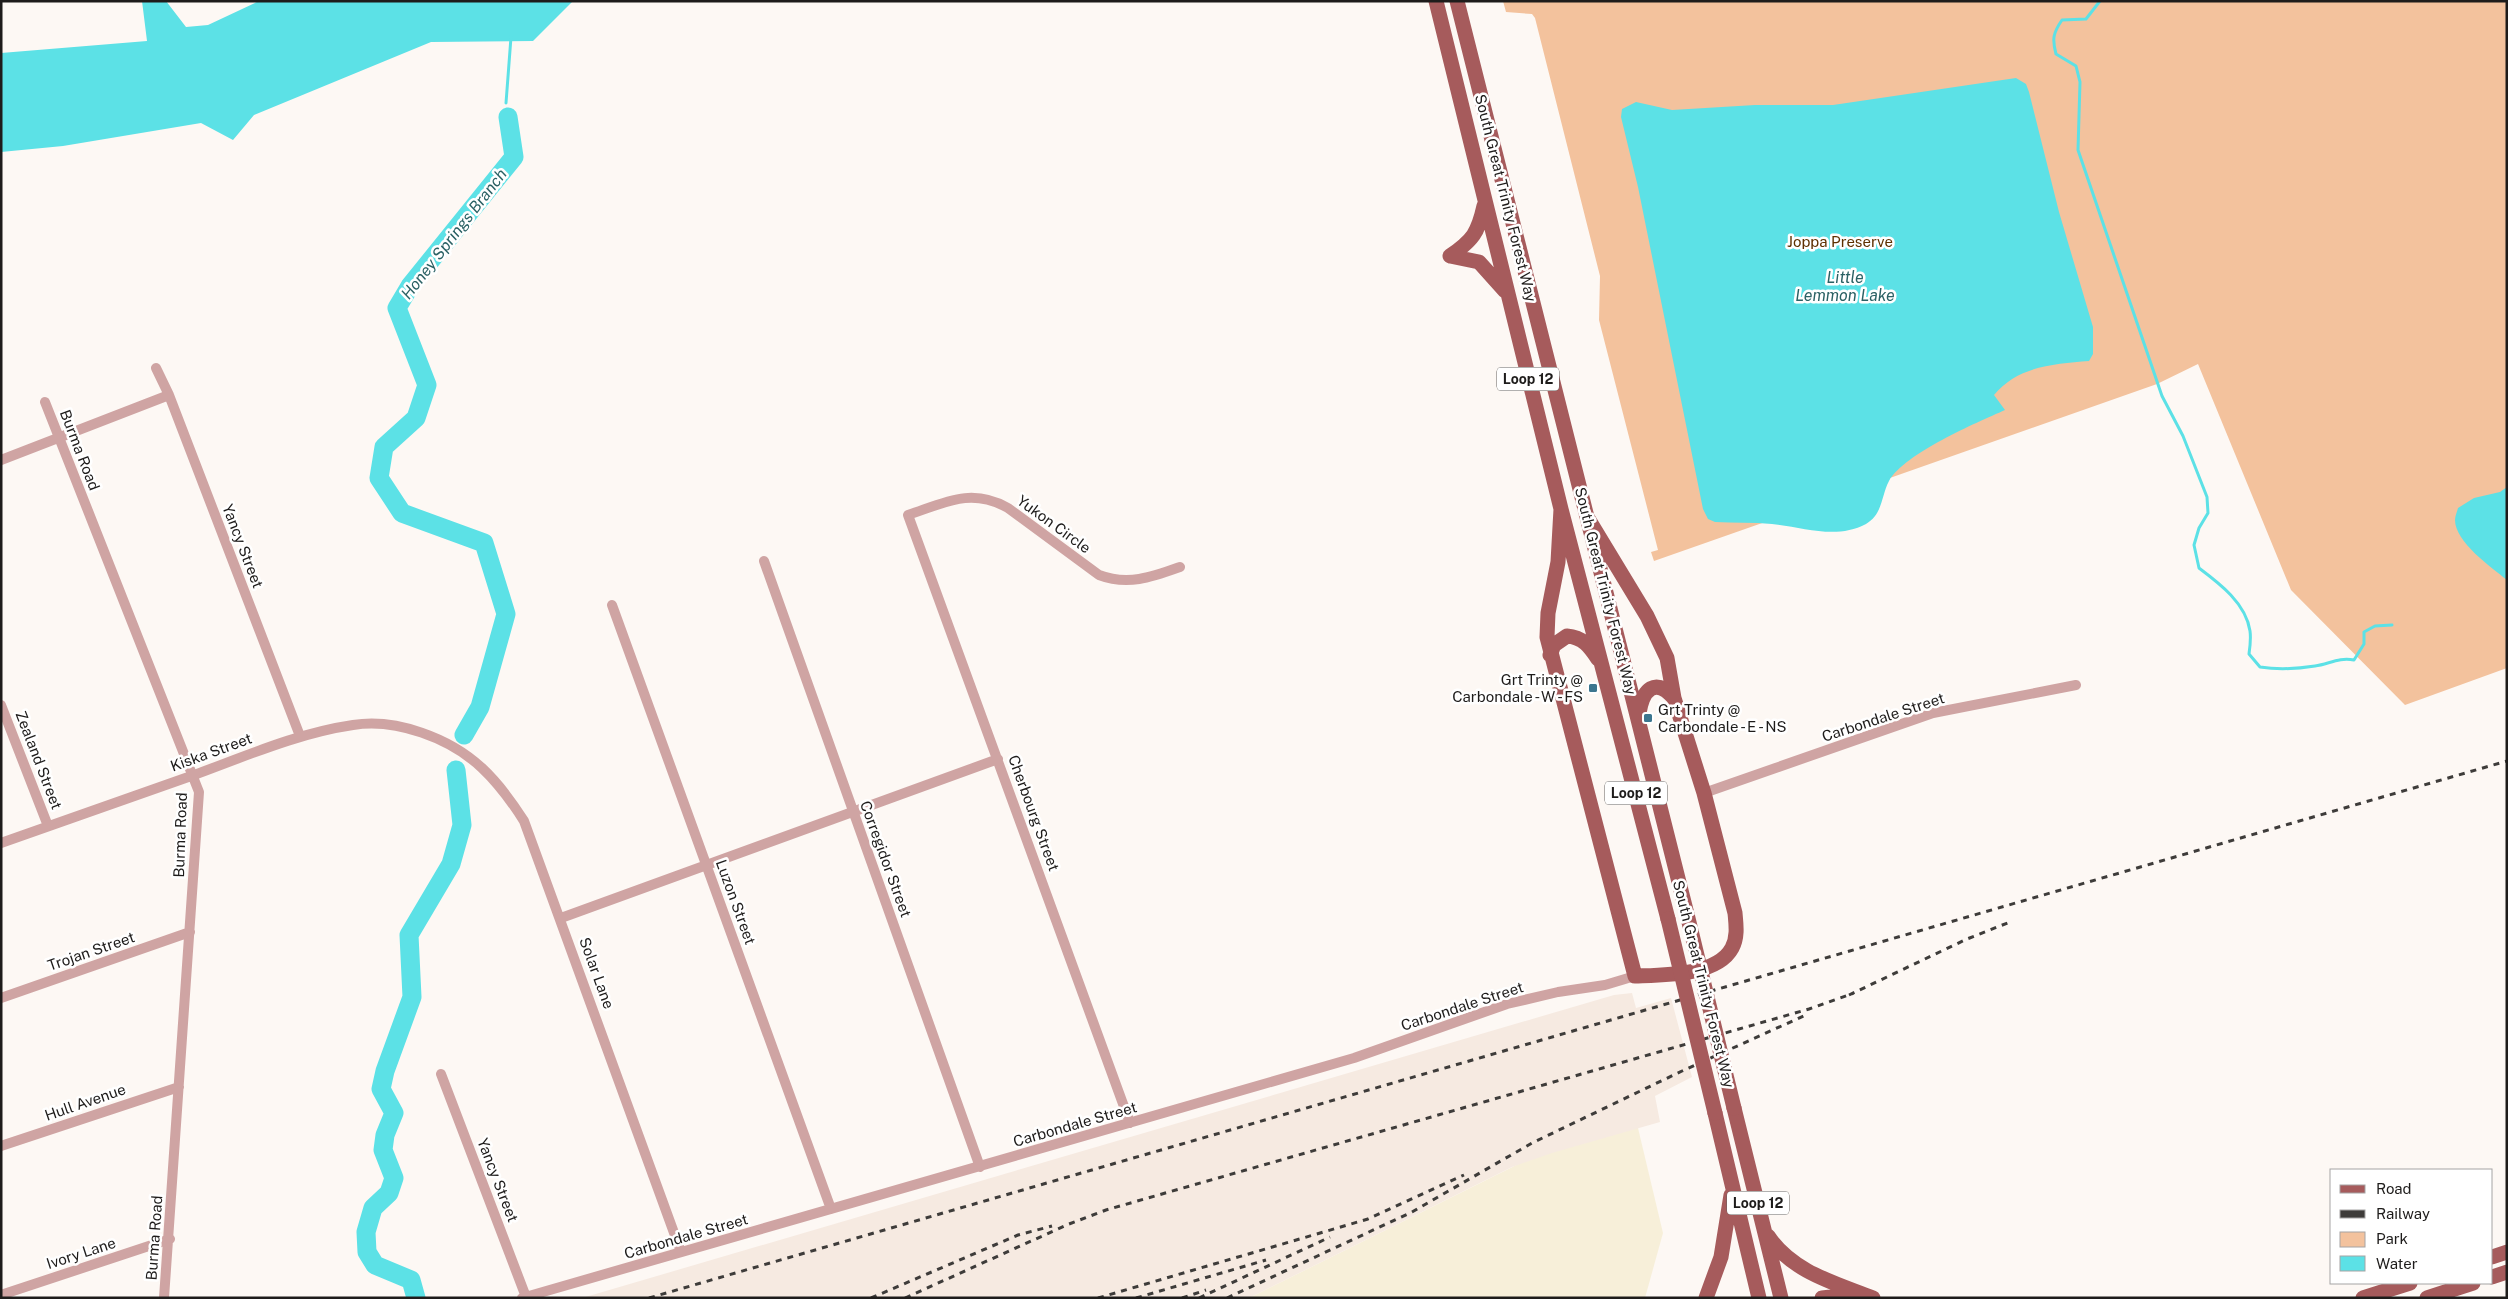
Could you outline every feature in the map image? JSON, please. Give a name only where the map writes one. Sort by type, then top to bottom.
[{"type":"main road","name":"South Great Trinity Forest Way","points":[[1436,1],[1561,509],[1604,667],[1668,919],[1759,1298]]},
{"type":"main road","name":"South Great Trinity Forest Way","points":[[1457,1],[1534,313],[1638,716],[1781,1298]]},
{"type":"main road","points":[[1485,199],[1480,224],[1474,236],[1450,256],[1479,262],[1507,294]]},
{"type":"main road","points":[[1496,247],[1502,248],[1509,256],[1516,281],[1534,313]]},
{"type":"main road","points":[[1561,509],[1558,562],[1547,625],[1550,656],[1634,976],[1666,975],[1709,967],[1726,957],[1733,946],[1736,931],[1735,913],[1704,793],[1674,698],[1667,658],[1657,635],[1587,517]]},
{"type":"main road","points":[[1550,656],[1554,645],[1560,638],[1567,636],[1576,637],[1590,648],[1604,667]]},
{"type":"main road","points":[[1638,716],[1644,693],[1649,688],[1658,687],[1667,690],[1674,698]]},
{"type":"main road","points":[[1706,1298],[1721,1257],[1732,1186]]},
{"type":"main road","points":[[1765,1232],[1786,1257],[1803,1269],[1873,1298]]},
{"type":"main road","points":[[2493,1257],[2507,1252]]},
{"type":"main road","points":[[2493,1277],[2507,1272]]},
{"type":"main road","points":[[2363,1298],[2407,1284]]},
{"type":"main road","points":[[2427,1298],[2470,1284]]},
{"type":"main road","points":[[1822,1298],[1840,1296],[1850,1298]]},
{"type":"street","name":"Yancy Street","points":[[156,368],[169,395],[300,736]]},
{"type":"street","points":[[1,460],[169,395]]},
{"type":"street","name":"Burma Road","points":[[45,402],[199,792],[170,1239],[164,1298]]},
{"type":"street","name":"Yukon Circle","points":[[908,515],[959,498],[979,496],[995,500],[1008,508],[1098,575],[1113,580],[1130,581],[1180,567]]},
{"type":"street","name":"Cherbourg Street","points":[[908,515],[1130,1123]]},
{"type":"street","name":"Corregidor Street","points":[[764,561],[980,1167]]},
{"type":"street","name":"Luzon Street","points":[[612,605],[831,1209]]},
{"type":"street","name":"Carbondale Street","points":[[1704,793],[1933,713],[2076,685]]},
{"type":"street","name":"Zealand Street","points":[[1,705],[48,826]]},
{"type":"street","name":"Kiska Street","points":[[1,843],[300,736],[354,724],[371,724],[414,731],[435,739]]},
{"type":"street","name":"Solar Lane","points":[[435,739],[458,750],[481,767],[505,792],[524,821],[561,918],[681,1252]]},
{"type":"street","points":[[561,918],[998,759]]},
{"type":"street","name":"Trojan Street","points":[[1,998],[190,932]]},
{"type":"street","name":"Carbondale Street","points":[[524,1297],[1354,1058],[1507,1004],[1558,992],[1605,985],[1634,976]]},
{"type":"street","name":"Yancy Street","points":[[442,1074],[524,1297]]},
{"type":"street","name":"Hull Avenue","points":[[1,1146],[179,1086]]},
{"type":"street","name":"Ivory Lane","points":[[1,1295],[170,1239]]},
{"type":"shaded area","points":[[1632,993],[1636,1008],[1671,998],[1692,1077],[1655,1096],[1660,1122],[1552,1153],[1512,1167],[1249,1298],[582,1298],[1614,995]]},
{"type":"shaded area","points":[[1633,1107],[1663,1233],[1645,1298],[1249,1298]]},
{"type":"green space","name":"Joppa Preserve","points":[[1503,1],[2507,1],[2507,668],[2405,705],[2291,590],[2198,364],[2157,384],[1654,561],[1651,552],[1658,550],[1599,320],[1600,276],[1535,18],[1532,14],[1506,12]]},
{"type":"water","points":[[142,1],[166,1],[186,27],[208,25],[259,1],[573,1],[533,41],[431,42],[254,115],[233,140],[201,123],[63,146],[1,152],[1,53],[147,41]]},
{"type":"water","name":"Little Lemmon Lake","points":[[2016,78],[2026,84],[2029,92],[2059,212],[2093,327],[2093,354],[2089,361],[2037,368],[2025,372],[2004,385],[1994,395],[2005,410],[1942,440],[1897,470],[1886,487],[1876,515],[1866,524],[1855,529],[1831,532],[1765,523],[1715,522],[1708,519],[1703,509],[1638,187],[1621,117],[1622,109],[1636,102],[1672,110],[1755,105],[1833,105]]},
{"type":"water","points":[[2507,487],[2507,580],[2467,545],[2461,537],[2455,520],[2458,508],[2474,498],[2500,492]]},
{"type":"waterway","points":[[2100,1],[2086,19],[2062,20],[2054,36],[2055,49],[2056,54],[2076,66],[2080,82],[2078,150],[2162,396],[2183,436],[2207,497],[2208,513],[2199,528],[2194,545],[2199,568],[2215,580],[2243,611],[2250,631],[2249,654],[2260,667],[2274,669],[2308,667],[2339,660],[2354,660],[2364,644],[2364,632],[2375,626],[2392,625]]},
{"type":"waterway","name":"Honey Springs Branch","points":[[506,103],[511,37]]},
{"type":"waterway","name":"Honey Springs Branch","points":[[464,735],[480,707],[506,614],[484,543],[402,513],[379,478],[384,447],[416,418],[427,385],[397,308],[410,286],[514,157],[508,117]]},
{"type":"waterway","name":"Honey Springs Branch","points":[[416,1298],[411,1280],[375,1265],[367,1252],[366,1232],[373,1208],[389,1193],[394,1178],[383,1150],[385,1135],[394,1113],[381,1089],[385,1071],[412,997],[409,935],[451,864],[462,825],[456,770]]},
{"type":"railway","points":[[649,1298],[2507,761]]},
{"type":"railway","points":[[1849,995],[1967,939],[2010,922]]},
{"type":"railway","points":[[905,1298],[1069,1224],[1106,1210],[1809,1009],[1854,993]]},
{"type":"railway","points":[[1227,1298],[1412,1212],[1532,1143],[1682,1071],[1808,1014]]},
{"type":"railway","points":[[1098,1298],[1368,1219],[1464,1175]]},
{"type":"railway","points":[[871,1298],[1018,1235],[1052,1226]]},
{"type":"railway","points":[[1199,1298],[1330,1237]]},
{"type":"railway","points":[[1136,1298],[1266,1260]]},
{"type":"railway","points":[[1182,1298],[1206,1290]]},
{"type":"place","name":"Grt Trinty @ Carbondale - W - FS","points":[[1593,688]]},
{"type":"place","name":"Grt Trinty @ Carbondale - E - NS","points":[[1648,718]]}]
